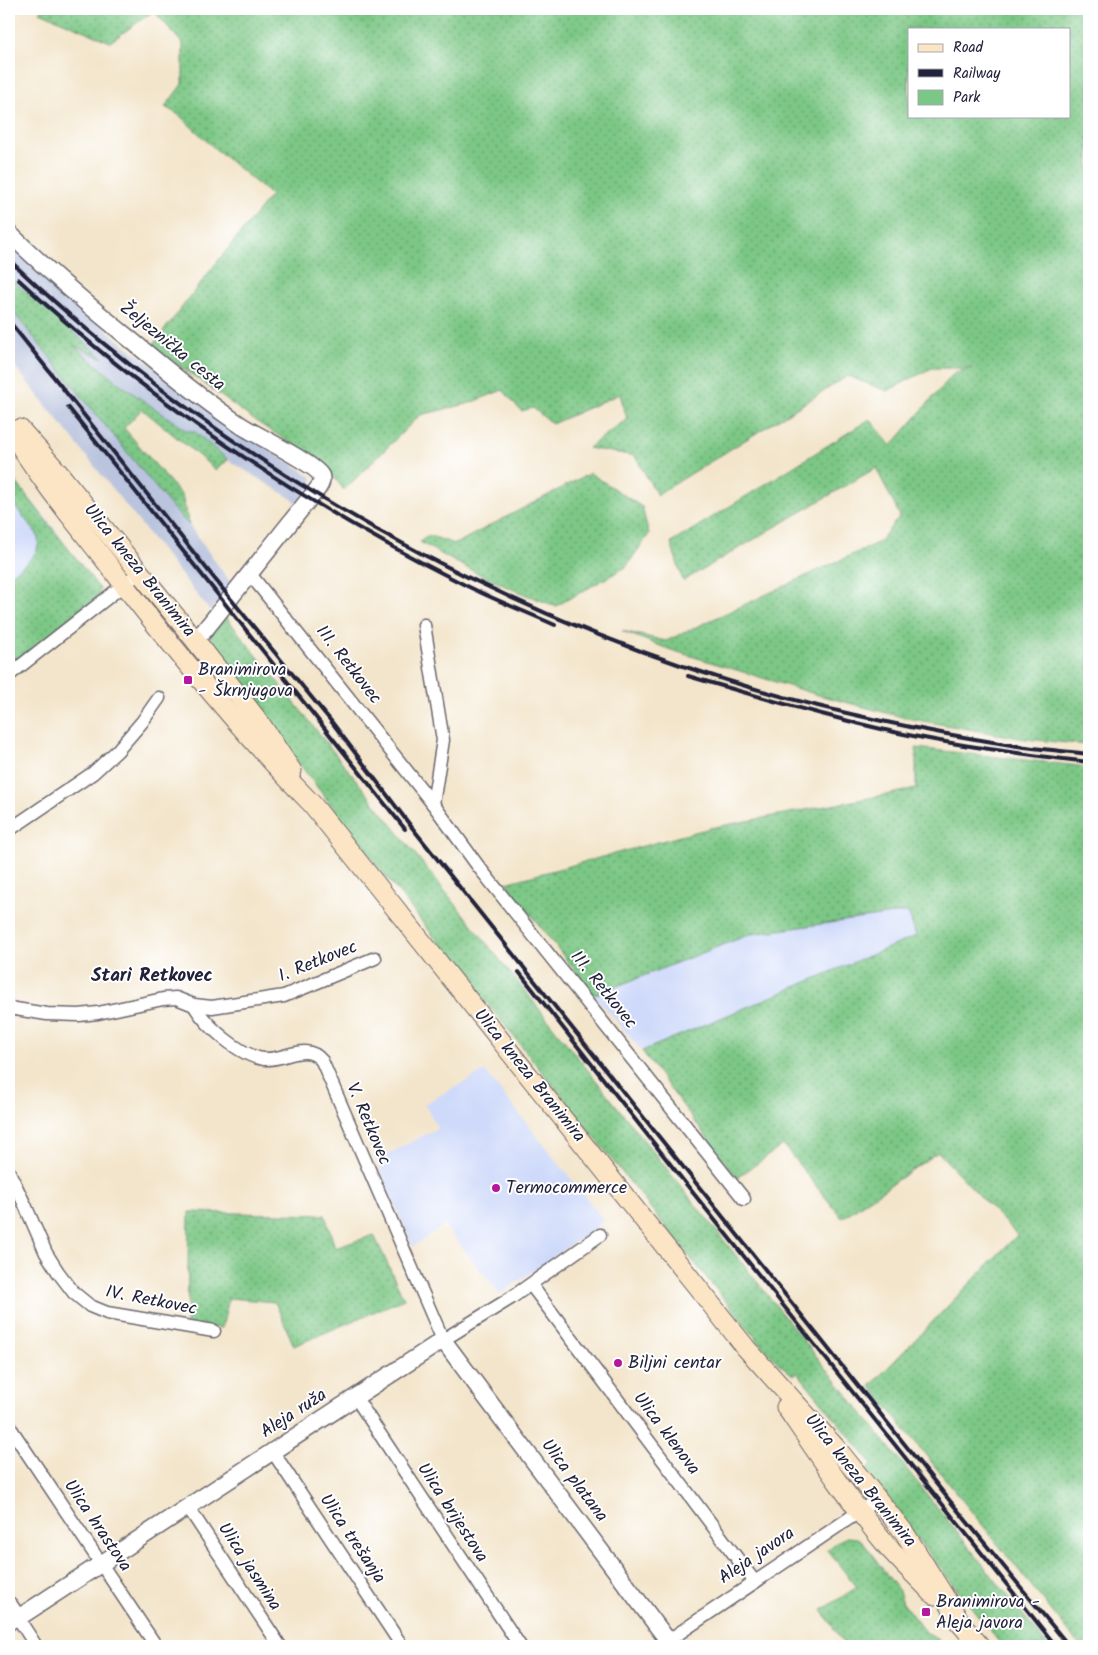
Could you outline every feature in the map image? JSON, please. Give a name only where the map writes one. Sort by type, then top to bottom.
[{"type":"main road","name":"Ulica kneza Branimira","points":[[9,418],[41,452],[195,640],[260,723],[312,804]]},
{"type":"main road","name":"Ulica kneza Branimira","points":[[9,428],[49,487],[124,586],[196,676],[245,733],[312,804],[746,1348],[838,1450],[878,1499],[904,1532],[961,1623]]},
{"type":"main road","name":"Ulica kneza Branimira","points":[[746,1348],[822,1460],[888,1548],[961,1623],[980,1646]]},
{"type":"street","name":"Željeznička cesta","points":[[9,234],[64,285],[176,377],[244,426],[311,466],[321,476],[320,484],[250,574]]},
{"type":"street","points":[[9,676],[140,572]]},
{"type":"street","points":[[195,640],[250,574]]},
{"type":"street","name":"III. Retkovec","points":[[250,574],[433,804],[478,866],[744,1199]]},
{"type":"street","points":[[424,624],[443,740],[433,804]]},
{"type":"street","points":[[9,830],[93,772],[117,751],[142,722],[159,698]]},
{"type":"street","name":"I. Retkovec","points":[[9,1008],[63,1016],[98,1013],[176,998],[194,1006],[212,1007],[284,996],[375,958]]},
{"type":"street","name":"V. Retkovec","points":[[194,1006],[210,1027],[244,1052],[266,1059],[308,1051],[316,1053],[322,1061],[444,1340]]},
{"type":"street","name":"IV. Retkovec","points":[[9,1172],[46,1253],[74,1292],[90,1306],[107,1314],[214,1331]]},
{"type":"street","name":"Aleja ruža","points":[[13,1621],[531,1285],[600,1235]]},
{"type":"street","name":"Ulica klenova","points":[[531,1285],[755,1582]]},
{"type":"street","name":"Ulica platana","points":[[444,1340],[666,1644]]},
{"type":"street","name":"Ulica brijestova","points":[[356,1398],[520,1646]]},
{"type":"street","name":"Ulica hrastova","points":[[9,1426],[156,1646]]},
{"type":"street","name":"Ulica trešanja","points":[[273,1452],[402,1646]]},
{"type":"street","name":"Aleja javora","points":[[666,1644],[878,1499]]},
{"type":"street","name":"Ulica jasmina","points":[[188,1507],[280,1646]]},
{"type":"street","points":[[9,1604],[13,1621],[36,1646]]},
{"type":"shaded area","points":[[9,245],[127,347],[259,443],[312,477],[313,481],[297,504],[292,499],[228,460],[194,431],[187,431],[120,384],[71,343],[101,357],[9,277]]},
{"type":"shaded area","points":[[9,307],[175,511],[189,525],[233,586],[210,611],[9,359]]},
{"type":"shaded area","points":[[9,473],[60,536],[9,579]]},
{"type":"shaded area","points":[[908,912],[916,936],[642,1051],[594,995],[751,934]]},
{"type":"shaded area","points":[[485,1071],[603,1219],[602,1223],[500,1294],[444,1225],[413,1247],[376,1160],[438,1128],[424,1104]]},
{"type":"green space","points":[[41,9],[1089,9],[1089,745],[1025,739],[906,718],[818,695],[668,649],[622,631],[666,641],[879,542],[900,516],[876,468],[683,581],[671,543],[870,419],[891,446],[955,372],[972,368],[932,368],[887,391],[848,376],[657,495],[635,456],[588,448],[627,419],[620,394],[552,424],[533,408],[521,411],[503,390],[467,404],[420,415],[344,490],[324,464],[257,422],[152,346],[271,195],[213,147],[179,115],[165,107],[183,83],[183,44],[154,11],[110,42],[40,12]]},
{"type":"green space","points":[[9,277],[103,358],[73,345],[120,384],[187,431],[194,431],[228,460],[216,470],[142,409],[124,428],[182,496],[189,525],[175,511],[9,307]]},
{"type":"green space","points":[[9,473],[100,589],[98,597],[9,666],[9,576],[31,559],[38,548],[38,541],[37,534],[9,499]]},
{"type":"green space","points":[[590,473],[642,507],[649,534],[626,567],[556,606],[486,577],[420,542],[428,535],[455,544]]},
{"type":"green space","points":[[226,617],[1048,1646],[1002,1646],[864,1472],[872,1464],[797,1372],[793,1375],[762,1346],[379,868],[210,647],[211,635]]},
{"type":"green space","points":[[916,748],[1089,767],[1089,1646],[1080,1646],[870,1386],[1017,1235],[938,1152],[842,1218],[783,1145],[737,1178],[642,1051],[916,936],[908,912],[751,934],[594,995],[506,883],[710,828],[916,789]]},
{"type":"green space","points":[[189,1212],[325,1215],[335,1248],[374,1235],[404,1299],[294,1346],[275,1302],[229,1298],[222,1328],[187,1325]]},
{"type":"green space","points":[[847,1537],[857,1538],[862,1541],[899,1591],[903,1603],[925,1632],[938,1640],[943,1646],[841,1646],[844,1644],[822,1610],[857,1587],[827,1550]]},
{"type":"railway","points":[[9,260],[83,326],[160,388],[241,446],[326,500],[413,549],[502,593],[593,633],[686,667],[806,703],[929,731],[1011,745],[1089,754]]},
{"type":"railway","points":[[18,279],[121,368],[175,409],[288,485],[405,554],[476,590],[555,625]]},
{"type":"railway","points":[[9,321],[230,598],[331,721],[410,825],[950,1501],[1069,1646]]},
{"type":"railway","points":[[68,407],[405,829]]},
{"type":"railway","points":[[688,676],[816,713],[894,732],[967,746],[1089,762]]},
{"type":"railway","points":[[519,972],[1056,1646]]},
{"type":"place","name":"Branimirova - Škrnjugova","points":[[188,680]]},
{"type":"place","name":"Termocommerce","points":[[496,1188]]},
{"type":"place","name":"Biljni centar","points":[[618,1363]]},
{"type":"place","name":"Branimirova - Aleja javora","points":[[926,1612]]},
{"type":"district","name":"Stari Retkovec","points":[[152,976]]}]
